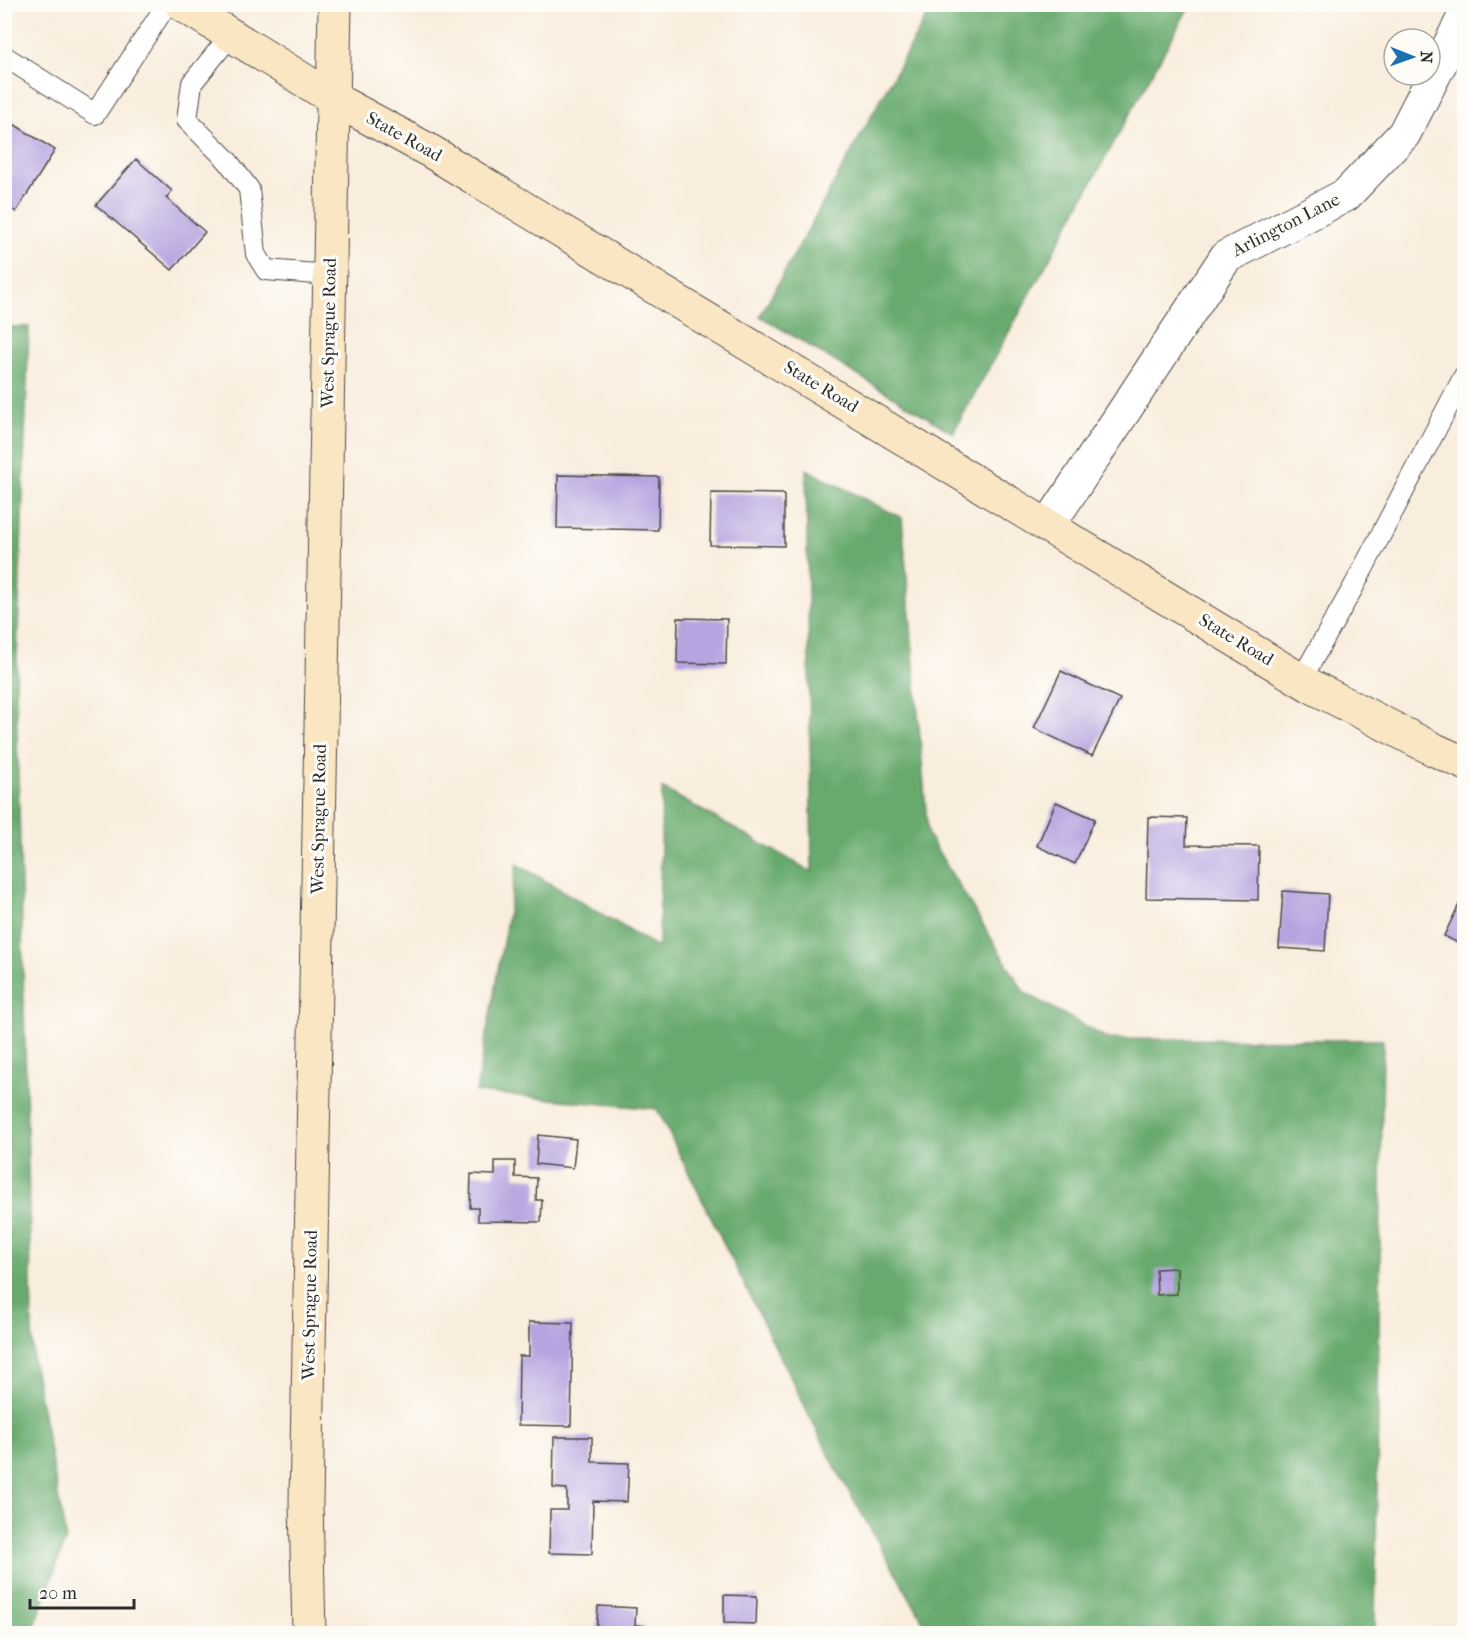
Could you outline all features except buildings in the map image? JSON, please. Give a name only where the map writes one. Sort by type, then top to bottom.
[{"type":"street","name":"State Road","points":[[181,4],[334,99],[430,151],[1301,680],[1464,763]]},
{"type":"street","name":"West Sprague Road","points":[[309,1634],[306,1503],[335,4]]},
{"type":"street","name":"Arlington Lane","points":[[1048,526],[1226,257],[1346,195],[1404,134],[1464,17]]},
{"type":"lane","points":[[4,56],[95,114],[167,4]]},
{"type":"lane","points":[[230,36],[192,83],[187,120],[228,160],[249,189],[256,254],[266,270],[330,275]]},
{"type":"lane","points":[[1301,680],[1354,586],[1464,376]]},
{"type":"green space","points":[[933,5],[1190,5],[953,433],[760,316]]},
{"type":"green space","points":[[5,327],[29,327],[16,689],[33,1360],[66,1539],[32,1634],[4,1633]]},
{"type":"green space","points":[[806,469],[902,518],[928,835],[1024,992],[1108,1039],[1383,1040],[1375,1633],[930,1633],[836,1469],[657,1109],[476,1092],[517,864],[659,948],[662,788],[812,872]]}]
